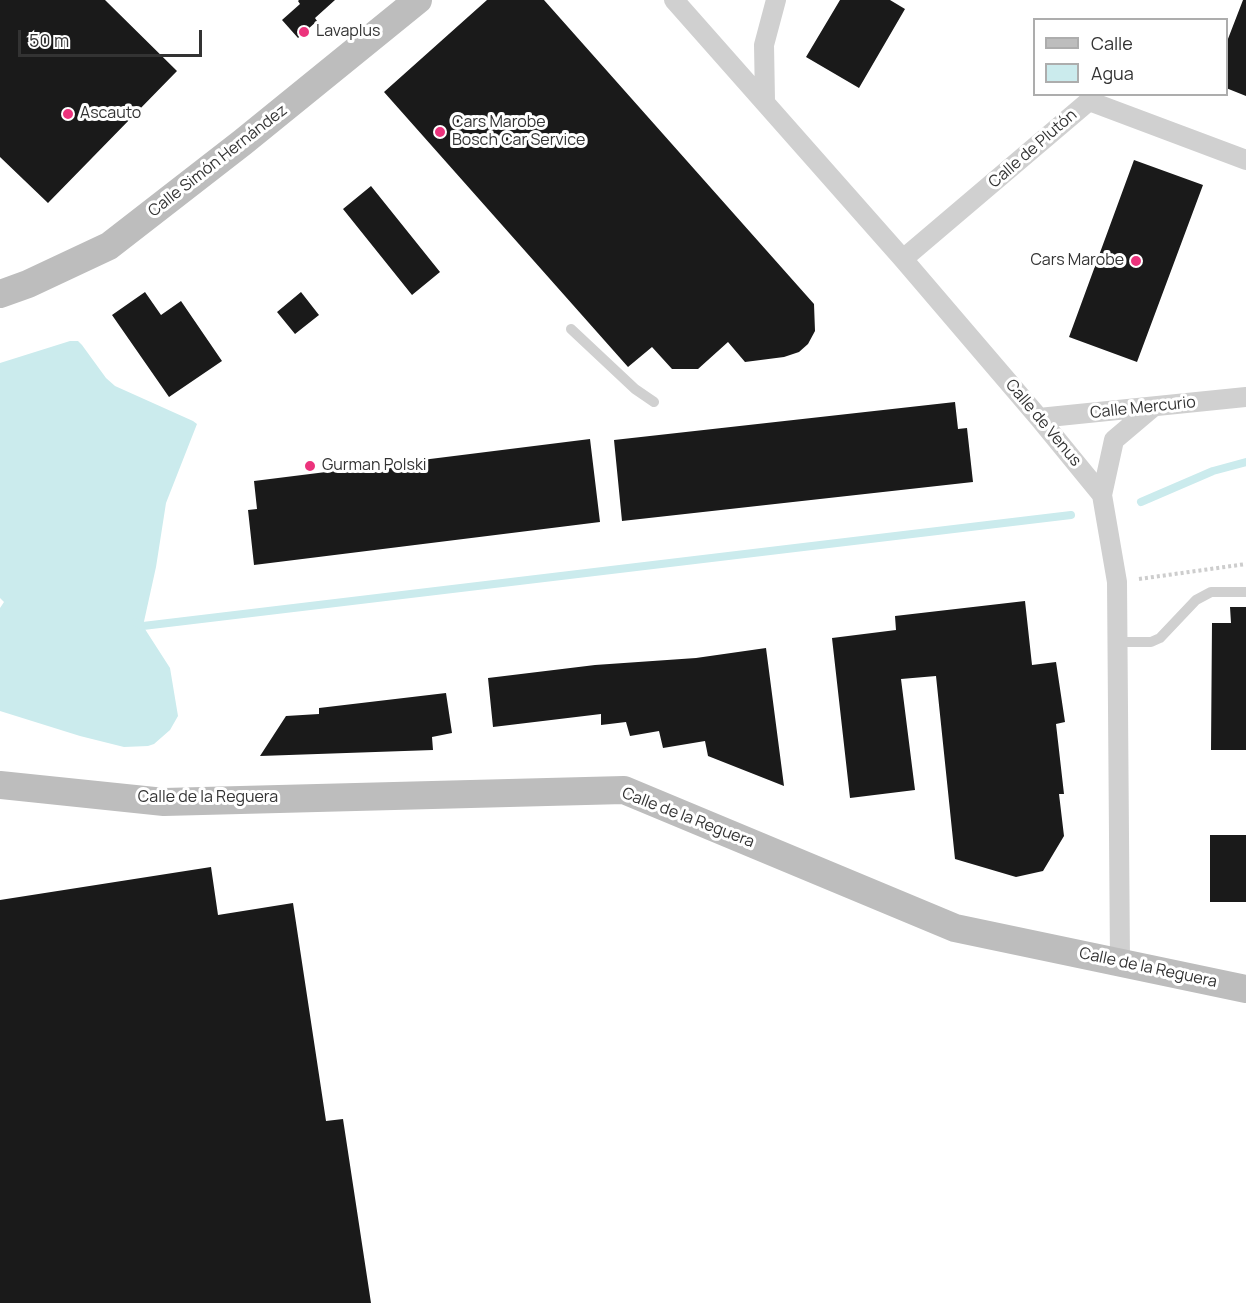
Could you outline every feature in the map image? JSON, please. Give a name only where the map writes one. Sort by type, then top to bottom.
[{"type":"street","name":"Calle Simón Hernández","points":[[0,294],[28,284],[109,246],[243,142],[418,0]]},
{"type":"street","name":"Calle de Venus","points":[[674,0],[765,100],[903,259],[1040,418],[1101,495],[1117,582],[1120,962]]},
{"type":"street","points":[[765,100],[764,45],[776,0]]},
{"type":"street","name":"Calle de Plutón","points":[[903,259],[1089,101],[1246,160]]},
{"type":"street","name":"Calle Mercurio","points":[[1040,418],[1246,397]]},
{"type":"street","points":[[1101,495],[1114,440],[1153,407]]},
{"type":"street","name":"Calle de la Reguera","points":[[0,785],[164,802],[624,790],[955,927],[1246,989]]},
{"type":"lane","points":[[571,329],[635,389],[654,402]]},
{"type":"lane","points":[[1118,642],[1151,642],[1160,638],[1196,600],[1211,592],[1246,592]]},
{"type":"path","points":[[1117,582],[1246,564]]},
{"type":"water","points":[[70,341],[78,341],[82,345],[106,378],[115,386],[197,424],[166,503],[156,567],[143,626],[170,668],[178,716],[170,730],[154,744],[148,746],[124,747],[0,711],[0,608],[4,602],[0,598],[0,363]]},
{"type":"building","name":"Ascauto","points":[[0,0],[105,0],[177,71],[48,203],[0,157]]},
{"type":"building","points":[[299,0],[335,0],[298,38],[282,20],[300,4]]},
{"type":"building","points":[[487,0],[544,0],[814,304],[815,331],[808,344],[799,352],[784,357],[745,362],[728,342],[698,369],[672,369],[652,347],[628,367],[384,92]]},
{"type":"building","points":[[840,0],[890,0],[905,9],[859,88],[806,57]]},
{"type":"building","points":[[1243,0],[1246,0],[1246,96],[1228,89],[1228,39]]},
{"type":"building","name":"Cars Marobe","points":[[1134,160],[1203,185],[1137,362],[1069,337]]},
{"type":"building","points":[[371,186],[440,272],[412,295],[343,209]]},
{"type":"building","points":[[145,292],[161,315],[181,301],[222,361],[169,397],[112,315]]},
{"type":"building","points":[[301,292],[319,315],[295,334],[277,312]]},
{"type":"building","points":[[955,402],[958,429],[967,428],[973,482],[622,521],[614,440]]},
{"type":"building","points":[[590,439],[600,522],[254,565],[248,510],[257,509],[254,481]]},
{"type":"building","points":[[1025,601],[1032,665],[1056,662],[1065,722],[1056,724],[1064,794],[1059,794],[1064,836],[1043,871],[1016,877],[955,859],[936,676],[901,679],[915,790],[850,798],[832,638],[896,630],[895,616]]},
{"type":"building","points":[[1230,607],[1246,607],[1246,750],[1211,750],[1212,623],[1231,623]]},
{"type":"building","points":[[766,648],[784,786],[708,756],[705,741],[663,748],[659,731],[630,736],[626,722],[601,725],[601,714],[493,727],[488,678],[595,665],[696,658]]},
{"type":"building","points":[[446,693],[452,733],[432,737],[433,750],[260,756],[286,716],[319,714],[319,708]]},
{"type":"building","points":[[1210,835],[1246,835],[1246,902],[1210,902]]},
{"type":"building","points":[[211,867],[218,915],[293,903],[326,1121],[343,1119],[371,1303],[0,1303],[0,900]]},
{"type":"waterway","points":[[1141,502],[1213,471],[1246,462]]},
{"type":"waterway","points":[[135,622],[143,626],[1071,515]]},
{"type":"place","name":"Lavaplus","points":[[304,32]]},
{"type":"place","name":"Ascauto","points":[[68,114]]},
{"type":"place","name":"Cars Marobe Bosch Car Service","points":[[440,132]]},
{"type":"place","name":"Cars Marobe","points":[[1136,261]]},
{"type":"place","name":"Gurman Polski","points":[[310,466]]}]
